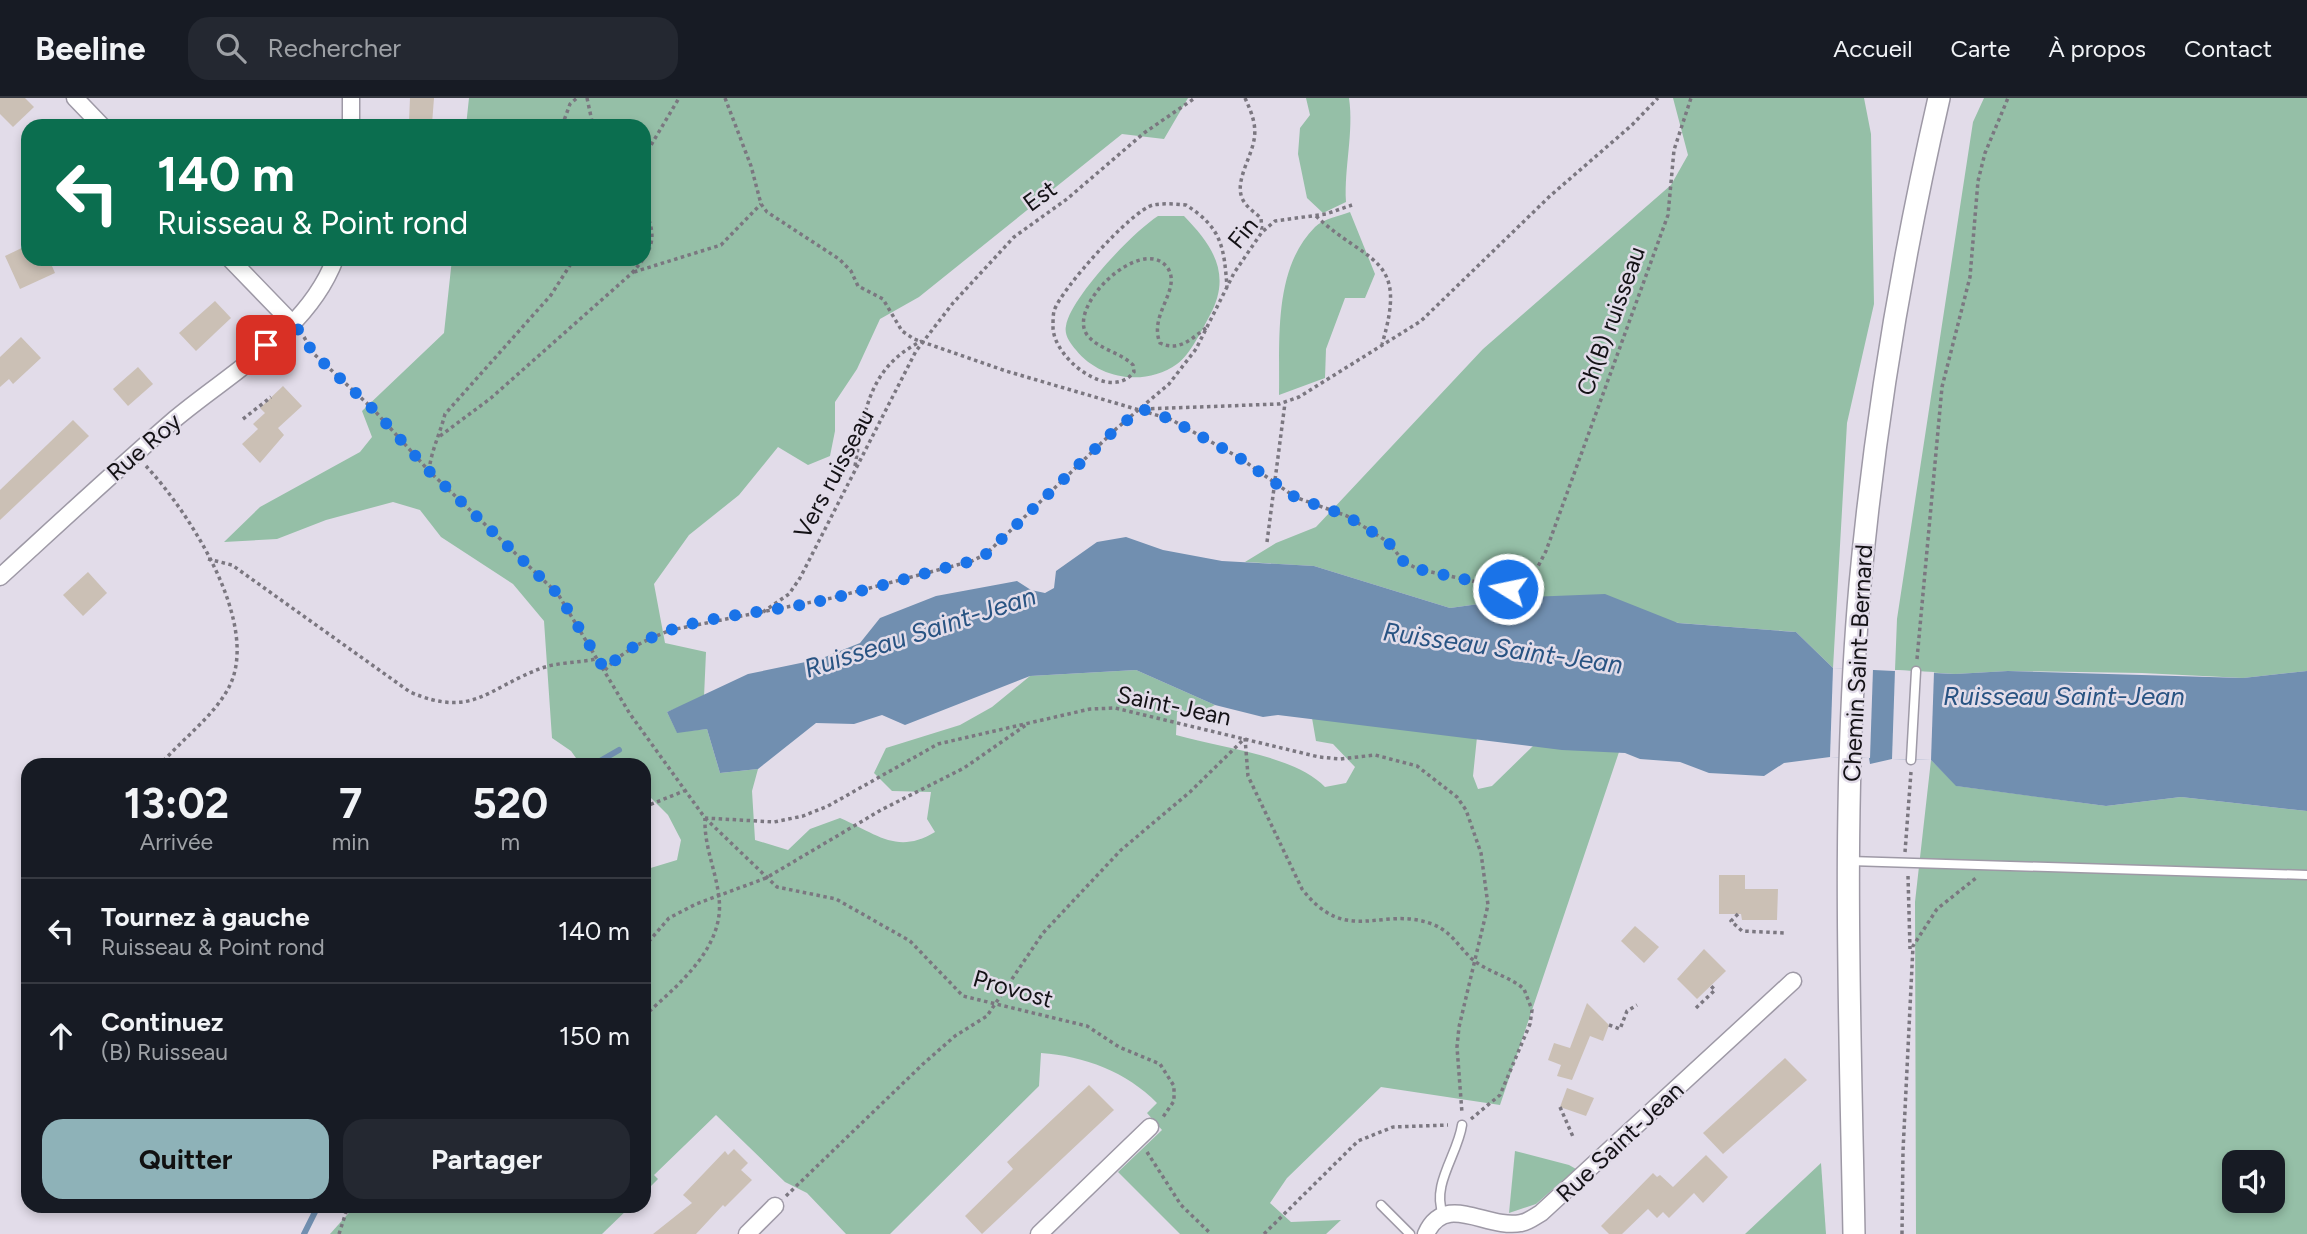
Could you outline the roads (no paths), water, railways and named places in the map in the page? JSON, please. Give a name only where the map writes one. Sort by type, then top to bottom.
[{"type":"street","points":[[75,98],[95,119]]},
{"type":"street","points":[[351,98],[351,119]]},
{"type":"street","name":"Chemin Saint-Bernard","points":[[1854,1234],[1850,861],[1855,669],[1870,489],[1886,363],[1906,245],[1939,98]]},
{"type":"street","points":[[237,266],[291,323]]},
{"type":"street","name":"Rue Roy","points":[[0,577],[135,454],[291,323],[318,295],[332,266]]},
{"type":"street","name":"Rue Saint-Jean","points":[[1443,1214],[1454,1212],[1512,1224],[1525,1223],[1541,1213],[1793,981]]},
{"type":"street","points":[[1039,1234],[1150,1127]]},
{"type":"street","points":[[747,1234],[775,1206]]},
{"type":"street","points":[[1426,1234],[1429,1225],[1443,1214]]},
{"type":"lane","points":[[1911,760],[1916,671]]},
{"type":"lane","points":[[1850,861],[2307,875]]},
{"type":"lane","points":[[1443,1214],[1440,1205],[1441,1189],[1462,1125]]},
{"type":"lane","points":[[1381,1205],[1410,1234]]},
{"type":"water","points":[[1126,537],[1163,550],[1222,561],[1314,566],[1450,608],[1529,597],[1605,594],[1678,623],[1796,632],[1833,668],[1955,674],[2008,671],[2243,678],[2307,671],[2307,811],[2181,797],[2106,806],[1956,786],[1931,760],[1892,759],[1870,764],[1869,758],[1830,757],[1784,763],[1764,776],[1709,773],[1680,762],[1640,759],[1625,753],[1562,750],[1278,715],[1263,717],[1215,705],[1136,670],[1030,676],[905,725],[882,715],[854,724],[816,723],[758,769],[720,773],[707,729],[677,733],[667,712],[748,674],[820,659],[860,643],[880,618],[936,596],[1017,581],[1031,590],[1045,593],[1054,588],[1056,571],[1097,542]]},
{"type":"waterway","name":"Ruisseau Saint-Jean","points":[[605,758],[619,750]]},
{"type":"waterway","name":"Ruisseau Saint-Jean","points":[[304,1234],[314,1213]]}]
